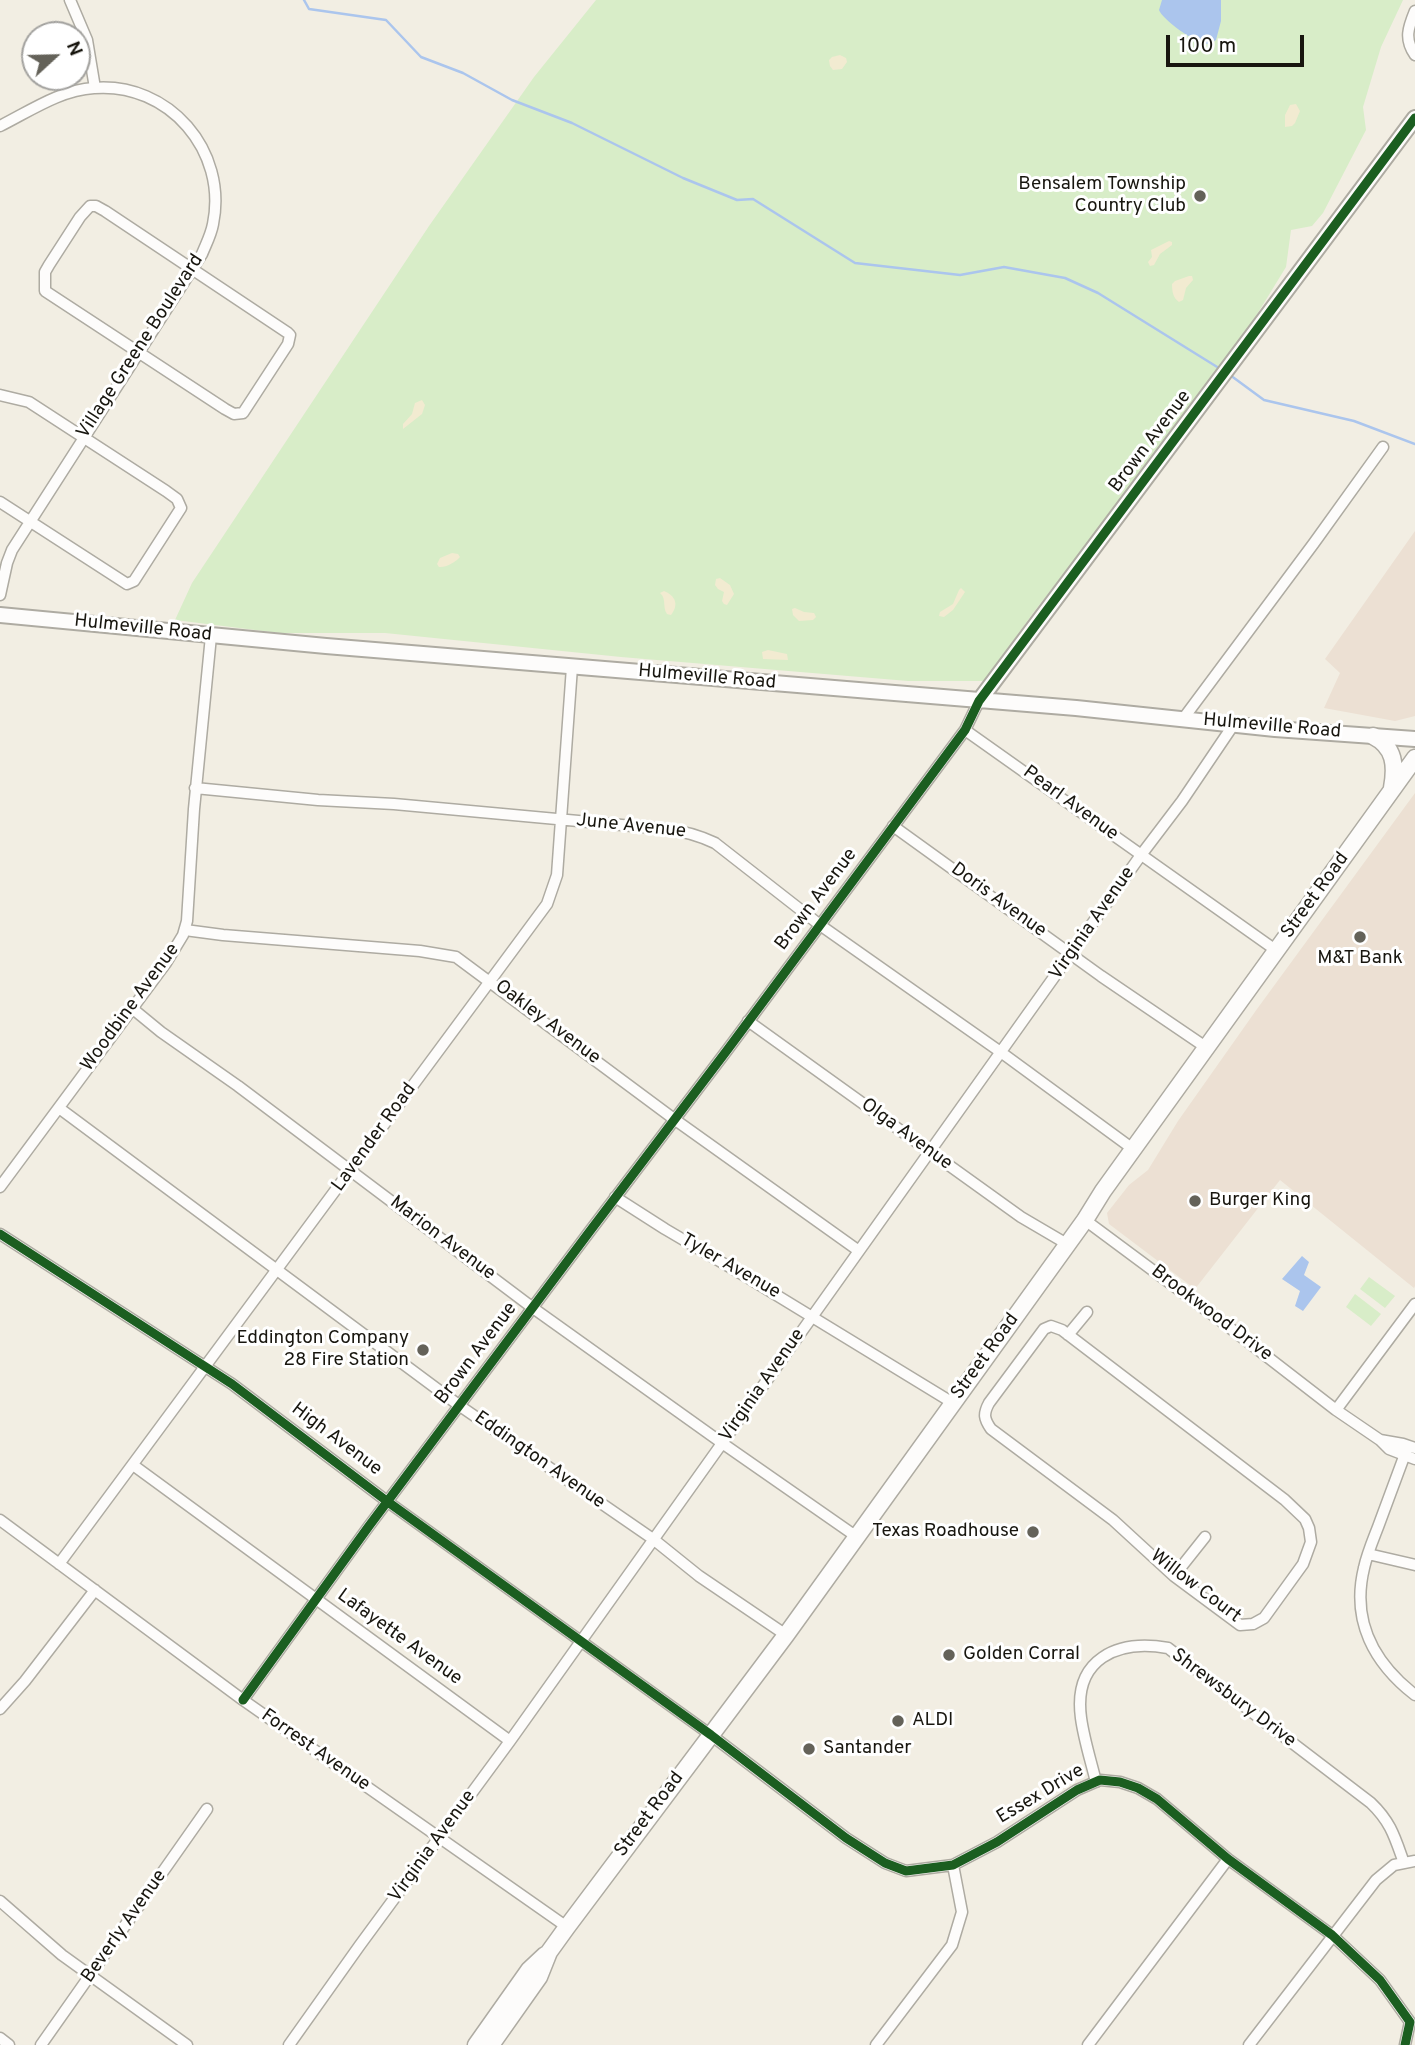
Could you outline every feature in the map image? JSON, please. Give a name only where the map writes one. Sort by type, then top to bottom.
[{"type":"main road","name":"Brown Avenue","points":[[979,701],[1415,118]]},
{"type":"main road","name":"Hulmeville Road","points":[[0,615],[211,636],[1415,739]]},
{"type":"main road","points":[[1373,736],[1387,745],[1394,759],[1391,790]]},
{"type":"main road","name":"Street Road","points":[[491,2045],[538,1977],[549,1952],[615,1860],[858,1537],[1415,758]]},
{"type":"main road","name":"Street Road","points":[[476,2045],[529,1970],[549,1952]]},
{"type":"street","points":[[71,0],[87,40],[94,88]]},
{"type":"street","points":[[1415,11],[1407,32],[1409,46],[1415,55]]},
{"type":"street","name":"Village Greene Boulevard","points":[[0,126],[63,95],[94,88],[138,92],[161,103],[185,122],[203,148],[214,183],[215,215],[210,237],[193,269],[29,522],[4,556],[0,595]]},
{"type":"street","points":[[90,206],[96,206],[193,269],[281,326],[290,335],[288,344],[247,409],[239,415],[44,291],[45,272],[90,206]]},
{"type":"street","points":[[0,395],[29,402],[180,503],[179,512],[134,581],[127,584],[0,502]]},
{"type":"street","points":[[1183,719],[1383,447]]},
{"type":"street","name":"Woodbine Avenue","points":[[0,1187],[172,955],[185,930],[195,789],[211,636]]},
{"type":"street","name":"Lavender Road","points":[[59,1564],[536,921],[551,897],[557,875],[572,667]]},
{"type":"street","name":"Brown Avenue","points":[[243,1700],[965,730],[979,701]]},
{"type":"street","name":"Virginia Avenue","points":[[289,2045],[510,1741],[1182,801],[1234,724]]},
{"type":"street","name":"Pearl Avenue","points":[[965,730],[1277,951]]},
{"type":"street","name":"June Avenue","points":[[195,789],[394,804],[687,831],[699,835],[715,843],[820,925],[1133,1149]]},
{"type":"street","name":"Doris Avenue","points":[[893,826],[1071,955],[1207,1048]]},
{"type":"street","name":"Oakley Avenue","points":[[185,930],[448,954],[456,957],[674,1119],[859,1251]]},
{"type":"street","name":"Marion Avenue","points":[[133,1009],[160,1032],[228,1079],[533,1308],[858,1537]]},
{"type":"street","name":"Olga Avenue","points":[[748,1021],[1021,1217],[1067,1244]]},
{"type":"street","name":"Eddington Avenue","points":[[58,1108],[460,1406],[653,1539],[699,1576],[786,1635]]},
{"type":"street","name":"Tyler Avenue","points":[[615,1197],[953,1403]]},
{"type":"street","name":"Brookwood Drive","points":[[1085,1220],[1389,1449],[1411,1452]]},
{"type":"street","name":"High Avenue","points":[[0,1234],[262,1405],[388,1502],[711,1735]]},
{"type":"street","points":[[1336,1410],[1415,1306]]},
{"type":"street","points":[[1068,1335],[1087,1312]]},
{"type":"street","name":"Willow Court","points":[[1051,1326],[1068,1335],[1285,1500],[1305,1519],[1311,1542],[1303,1564],[1264,1618],[1253,1624],[1240,1625],[1174,1576],[1113,1520],[991,1429],[985,1420],[984,1412],[1044,1329],[1051,1326]]},
{"type":"street","points":[[1411,1452],[1368,1554],[1363,1570],[1360,1600],[1365,1632],[1378,1658],[1387,1670],[1415,1695]]},
{"type":"street","name":"Lafayette Avenue","points":[[133,1465],[510,1741]]},
{"type":"street","name":"Forrest Avenue","points":[[0,1520],[243,1700],[567,1927]]},
{"type":"street","points":[[1174,1576],[1205,1537]]},
{"type":"street","points":[[1368,1554],[1415,1565]]},
{"type":"street","points":[[0,1709],[95,1590]]},
{"type":"street","name":"Shrewsbury Drive","points":[[1096,1782],[1081,1717],[1082,1693],[1087,1674],[1094,1663],[1107,1653],[1131,1646],[1168,1648],[1371,1803],[1384,1815],[1392,1829],[1404,1863]]},
{"type":"street","name":"Essex Drive","points":[[711,1735],[846,1838],[885,1863],[906,1871],[953,1865],[997,1842],[1077,1790],[1100,1780],[1120,1782],[1138,1788],[1157,1799],[1228,1859],[1332,1935],[1380,1980],[1410,2022],[1405,2045]]},
{"type":"street","name":"Beverly Avenue","points":[[41,2045],[208,1809]]},
{"type":"street","points":[[1088,2045],[1228,1859]]},
{"type":"street","points":[[1249,2045],[1376,1880],[1394,1866],[1415,1861]]},
{"type":"street","points":[[876,2045],[952,1945],[961,1912],[953,1865]]},
{"type":"street","points":[[0,1901],[26,1925],[187,2045]]},
{"type":"street","points":[[0,2038],[9,2045]]},
{"type":"shaded area","points":[[1415,531],[1415,716],[1395,721],[1324,708],[1340,673],[1325,659]]},
{"type":"shaded area","points":[[1415,793],[1415,1286],[1414,1288],[1280,1180],[1195,1289],[1109,1224],[1107,1213],[1129,1185],[1148,1170],[1178,1121],[1257,1009]]},
{"type":"green space","points":[[596,0],[1403,0],[1381,47],[1363,107],[1366,130],[1323,213],[1312,226],[1291,230],[1286,267],[1256,316],[984,681],[908,681],[621,657],[385,633],[279,633],[175,620],[192,583],[429,226],[534,77]]},
{"type":"green space","points":[[1369,1277],[1395,1296],[1385,1308],[1360,1289]]},
{"type":"green space","points":[[1355,1294],[1381,1314],[1371,1326],[1346,1307]]},
{"type":"sand","points":[[840,55],[846,58],[847,62],[842,69],[833,70],[829,60]]},
{"type":"sand","points":[[1296,104],[1300,111],[1295,123],[1285,127],[1285,115],[1290,105]]},
{"type":"sand","points":[[1169,241],[1172,245],[1150,266],[1148,262],[1152,257],[1151,250]]},
{"type":"sand","points":[[1192,276],[1193,280],[1186,288],[1183,300],[1179,302],[1173,294],[1172,284]]},
{"type":"sand","points":[[422,400],[425,405],[422,414],[403,429],[415,403]]},
{"type":"sand","points":[[452,553],[460,557],[444,567],[439,567],[437,564],[440,558]]},
{"type":"sand","points":[[720,578],[730,585],[734,594],[727,605],[722,601],[724,592],[715,585],[716,579]]},
{"type":"sand","points":[[961,588],[965,592],[953,610],[944,617],[939,616],[940,612],[953,604]]},
{"type":"sand","points":[[664,591],[675,601],[671,615],[667,614],[660,593]]},
{"type":"sand","points":[[792,609],[814,613],[816,617],[813,620],[799,621],[793,615]]},
{"type":"sand","points":[[768,650],[787,654],[788,660],[763,659],[762,652]]},
{"type":"water","points":[[1162,0],[1221,0],[1221,21],[1216,40],[1205,44],[1179,30],[1161,14],[1159,10]]},
{"type":"water","points":[[1302,1256],[1309,1262],[1304,1275],[1321,1287],[1303,1311],[1295,1306],[1300,1291],[1282,1279]]},
{"type":"waterway","points":[[304,0],[309,9],[386,20],[421,57],[463,73],[512,100],[572,123],[683,178],[737,200],[753,199],[855,263],[960,275],[1004,267],[1065,278],[1098,293],[1222,370]]},
{"type":"waterway","points":[[1230,375],[1264,400],[1354,421],[1415,444]]},
{"type":"cycle path","points":[[243,1700],[369,1526],[965,730],[979,701],[1415,118]]},
{"type":"cycle path","points":[[0,1234],[232,1384],[388,1502],[711,1735],[846,1838],[885,1863],[906,1871],[953,1865],[997,1842],[1077,1790],[1100,1780],[1120,1782],[1138,1788],[1157,1799],[1228,1859],[1332,1935],[1380,1980],[1410,2022],[1405,2045]]},
{"type":"place","name":"Bensalem Township Country Club","points":[[1200,196]]},
{"type":"place","name":"M&T Bank","points":[[1360,937]]},
{"type":"place","name":"Burger King","points":[[1195,1201]]},
{"type":"place","name":"Eddington Company 28 Fire Station","points":[[423,1350]]},
{"type":"place","name":"Texas Roadhouse","points":[[1033,1532]]},
{"type":"place","name":"Golden Corral","points":[[949,1655]]},
{"type":"place","name":"ALDI","points":[[898,1721]]},
{"type":"place","name":"Santander","points":[[809,1749]]}]
